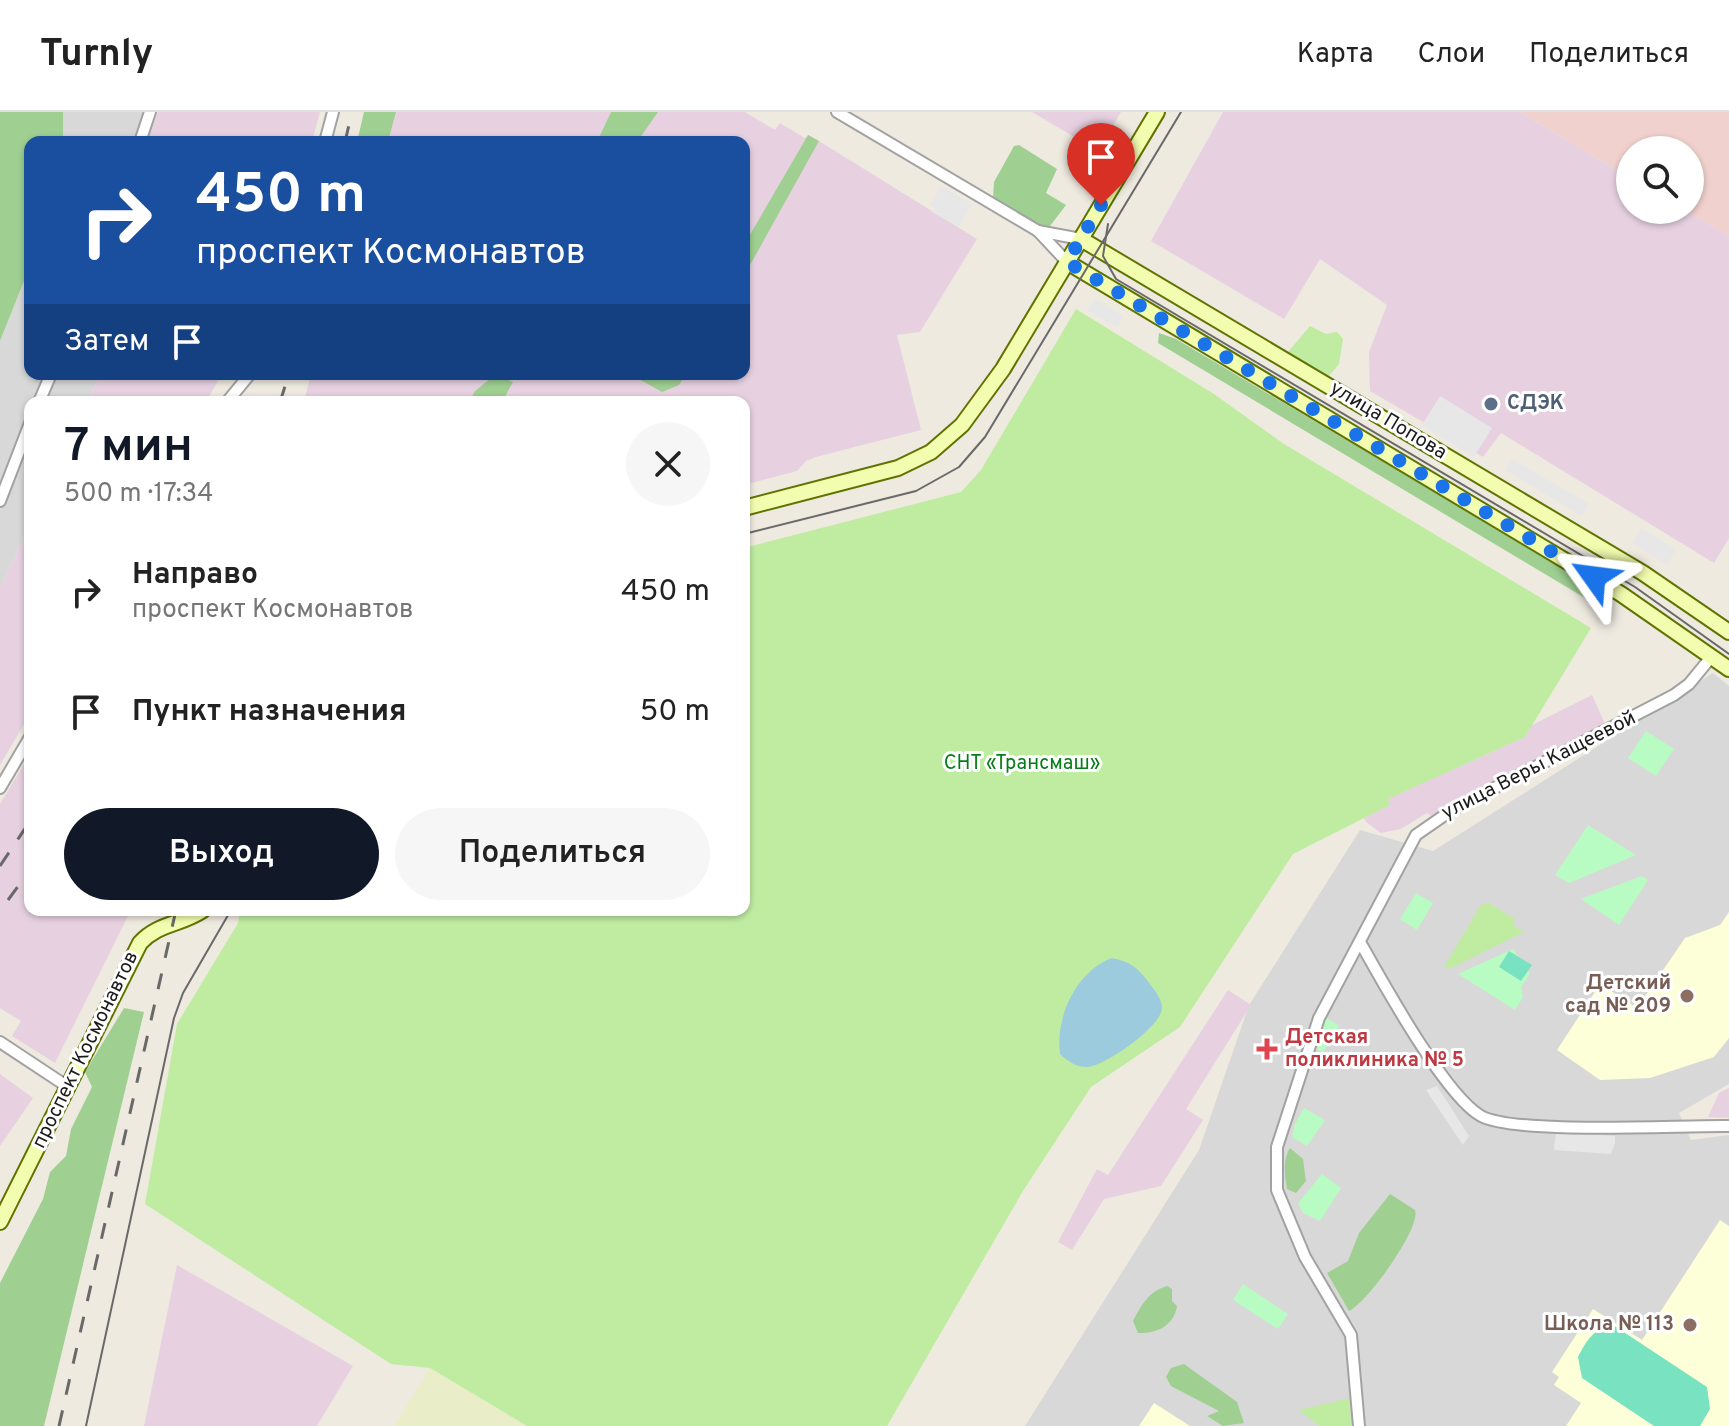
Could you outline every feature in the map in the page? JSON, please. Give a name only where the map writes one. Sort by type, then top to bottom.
[{"type":"main road","points":[[750,506],[898,468],[931,452],[962,425],[985,396],[1157,112]]},
{"type":"main road","name":"улица Попова","points":[[1081,239],[1643,573],[1729,632]]},
{"type":"main road","name":"улица Попова","points":[[1067,262],[1621,594],[1729,669]]},
{"type":"main road","points":[[1323,415],[1337,391]]},
{"type":"main road","name":"проспект Космонавтов","points":[[0,1222],[140,943],[161,926],[192,916]]},
{"type":"street","points":[[142,136],[150,112]]},
{"type":"street","points":[[327,136],[333,112]]},
{"type":"street","name":"улица Попова","points":[[837,112],[1038,231],[1067,262]]},
{"type":"street","name":"улица Попова","points":[[1038,231],[1081,239]]},
{"type":"street","points":[[232,396],[245,380]]},
{"type":"street","points":[[0,501],[24,439]]},
{"type":"street","name":"улица Веры Кащеевой","points":[[1359,1426],[1351,1335],[1286,1218],[1277,1190],[1277,1147],[1319,1018],[1406,850],[1431,822],[1674,695],[1689,684],[1712,656]]},
{"type":"street","points":[[0,788],[24,747]]},
{"type":"street","points":[[1360,942],[1430,1056],[1464,1104],[1482,1117],[1536,1126],[1729,1126]]},
{"type":"street","points":[[0,1042],[68,1087]]},
{"type":"shaded area","points":[[63,112],[144,112],[137,136],[63,136]]},
{"type":"shaded area","points":[[158,112],[320,112],[314,136],[149,136]]},
{"type":"shaded area","points":[[396,112],[745,112],[775,130],[780,123],[805,138],[808,135],[819,141],[977,239],[920,332],[897,335],[921,430],[816,457],[806,461],[797,471],[750,483],[750,396],[306,396],[310,380],[750,380],[750,136],[390,136]]},
{"type":"shaded area","points":[[1032,112],[1121,112],[1098,151]]},
{"type":"shaded area","points":[[1223,112],[1520,112],[1616,170],[1616,224],[1704,224],[1704,221],[1729,236],[1729,538],[1714,563],[1501,433],[1483,457],[1370,391],[1369,352],[1387,305],[1320,259],[1284,319],[1151,241]]},
{"type":"shaded area","points":[[1520,112],[1729,112],[1729,236],[1704,221],[1704,136],[1616,136],[1616,170]]},
{"type":"shaded area","points":[[941,186],[972,204],[958,227],[932,212],[935,208],[930,205]]},
{"type":"shaded area","points":[[24,281],[24,380],[98,380],[90,396],[24,396],[24,537],[0,588],[0,341]]},
{"type":"shaded area","points":[[1095,299],[1123,316],[1117,327],[1088,311]]},
{"type":"shaded area","points":[[98,380],[218,380],[209,396],[90,396]]},
{"type":"shaded area","points":[[1440,396],[1492,428],[1474,457],[1422,425]]},
{"type":"shaded area","points":[[1512,459],[1589,504],[1582,516],[1505,470]]},
{"type":"shaded area","points":[[1641,528],[1676,549],[1667,565],[1632,543]]},
{"type":"shaded area","points":[[24,537],[24,724],[0,765],[0,588]]},
{"type":"shaded area","points":[[1713,673],[1729,686],[1729,1084],[1679,1113],[1691,1140],[1729,1135],[1729,1426],[1025,1426],[1199,1150],[1249,1005],[1360,830],[1433,851]]},
{"type":"shaded area","points":[[1592,695],[1606,726],[1431,816],[1427,813],[1401,829],[1381,833],[1366,822],[1364,818],[1389,805],[1387,799],[1525,737],[1532,725]]},
{"type":"shaded area","points":[[24,764],[24,916],[128,916],[55,1063],[12,1036],[21,1021],[0,1008],[0,804]]},
{"type":"shaded area","name":"Детский сад № 209","points":[[1729,912],[1729,1038],[1714,1057],[1650,1078],[1600,1080],[1557,1050],[1600,984],[1637,1008],[1685,938],[1720,925]]},
{"type":"shaded area","points":[[1228,990],[1251,1005],[1186,1109],[1203,1120],[1161,1186],[1104,1199],[1072,1250],[1058,1242],[1097,1169],[1108,1175]]},
{"type":"shaded area","points":[[0,1074],[33,1098],[0,1146]]},
{"type":"shaded area","points":[[1437,1086],[1469,1136],[1463,1145],[1426,1090]]},
{"type":"shaded area","points":[[1729,1088],[1729,1118],[1708,1117],[1719,1093]]},
{"type":"shaded area","points":[[1556,1132],[1615,1136],[1615,1143],[1611,1154],[1554,1150]]},
{"type":"shaded area","name":"Школа № 113","points":[[1720,1220],[1729,1226],[1729,1426],[1566,1426],[1581,1403],[1554,1385],[1559,1377],[1552,1372],[1593,1309],[1642,1340]]},
{"type":"shaded area","points":[[177,1265],[353,1366],[317,1426],[144,1426]]},
{"type":"shaded area","points":[[430,1368],[527,1426],[394,1426]]},
{"type":"shaded area","points":[[1154,1403],[1165,1410],[1190,1426],[1139,1426]]},
{"type":"green space","points":[[0,112],[63,112],[63,136],[24,136],[24,281],[0,341]]},
{"type":"green space","points":[[364,112],[396,112],[390,136],[358,136]]},
{"type":"green space","points":[[611,112],[658,112],[641,136],[600,136]]},
{"type":"green space","points":[[808,135],[819,141],[750,265],[750,235]]},
{"type":"green space","points":[[1019,145],[1057,169],[1046,193],[1066,205],[1047,230],[993,198],[994,182],[1014,146]]},
{"type":"green space","name":"СНТ «Трансмаш»","points":[[1076,309],[1214,394],[1284,444],[1591,628],[1525,737],[1388,799],[1390,805],[1293,854],[1180,1027],[1091,1087],[1023,1191],[887,1426],[527,1426],[430,1368],[391,1364],[145,1204],[177,1024],[238,923],[239,916],[750,916],[750,546],[961,492],[981,470]]},
{"type":"green space","points":[[1310,326],[1326,334],[1337,332],[1343,339],[1339,364],[1329,376],[1288,352]]},
{"type":"green space","points":[[1159,333],[1176,339],[1601,591],[1595,604],[1158,343]]},
{"type":"green space","points":[[489,380],[513,382],[505,396],[472,396]]},
{"type":"green space","points":[[641,380],[682,380],[679,385],[662,392]]},
{"type":"green space","points":[[1646,731],[1674,749],[1656,776],[1628,758]]},
{"type":"green space","points":[[1588,825],[1636,855],[1569,883],[1555,875]]},
{"type":"green space","points":[[1642,876],[1648,880],[1619,925],[1581,899]]},
{"type":"green space","points":[[1416,893],[1433,903],[1417,930],[1400,919]]},
{"type":"green space","points":[[1489,903],[1515,919],[1513,925],[1524,932],[1451,968],[1444,967],[1481,905]]},
{"type":"green space","points":[[1513,949],[1530,974],[1521,987],[1523,997],[1515,1010],[1458,974]]},
{"type":"green space","points":[[1509,951],[1532,965],[1521,981],[1499,967]]},
{"type":"green space","points":[[124,1008],[144,1012],[44,1426],[0,1426],[0,1283],[43,1199],[50,1172],[66,1156],[71,1129],[92,1087],[85,1072]]},
{"type":"green space","points":[[1325,1017],[1339,1026],[1323,1053],[1313,1047]]},
{"type":"green space","points":[[1304,1108],[1325,1120],[1307,1146],[1292,1137]]},
{"type":"green space","points":[[1290,1148],[1303,1159],[1306,1181],[1296,1193],[1287,1189],[1285,1163]]},
{"type":"green space","points":[[1322,1174],[1341,1188],[1320,1221],[1303,1213],[1298,1203]]},
{"type":"green space","points":[[1390,1194],[1415,1210],[1415,1219],[1391,1264],[1368,1294],[1349,1311],[1327,1273],[1348,1261],[1359,1233]]},
{"type":"green space","points":[[1243,1284],[1288,1314],[1278,1329],[1233,1300]]},
{"type":"green space","points":[[1167,1286],[1172,1289],[1172,1301],[1177,1306],[1172,1319],[1157,1330],[1138,1333],[1133,1321],[1139,1309],[1150,1295]]},
{"type":"green space","points":[[1613,1325],[1707,1387],[1710,1409],[1700,1426],[1654,1426],[1582,1378],[1578,1357],[1584,1346],[1596,1332]]},
{"type":"green space","points":[[1184,1364],[1237,1402],[1244,1423],[1223,1426],[1207,1416],[1219,1411],[1171,1386],[1166,1377],[1171,1368]]},
{"type":"green space","points":[[1350,1398],[1351,1426],[1319,1426],[1299,1410]]},
{"type":"water","points":[[1112,958],[1127,963],[1143,975],[1160,999],[1160,1015],[1144,1034],[1120,1052],[1096,1065],[1080,1066],[1060,1054],[1059,1040],[1065,1011],[1088,973]]},
{"type":"tram line","points":[[750,532],[916,491],[959,467],[985,437],[1181,112]]},
{"type":"tram line","points":[[1108,224],[1103,256],[1116,279],[1635,587],[1729,654]]},
{"type":"tram line","points":[[86,1426],[174,1018],[183,993],[228,916]]},
{"type":"railway","points":[[346,136],[352,112]]},
{"type":"railway","points":[[282,396],[287,380]]},
{"type":"railway","points":[[0,866],[24,830]]},
{"type":"railway","points":[[8,900],[24,878]]},
{"type":"railway","points":[[59,1426],[175,916]]},
{"type":"place","name":"СДЭК","points":[[1491,404]]},
{"type":"place","name":"Детский сад № 209","points":[[1687,996]]},
{"type":"place","name":"Детская поликлиника № 5","points":[[1267,1049]]},
{"type":"place","name":"Школа № 113","points":[[1690,1325]]},
{"type":"route","points":[[1101,205],[1067,262],[1594,577]]}]
